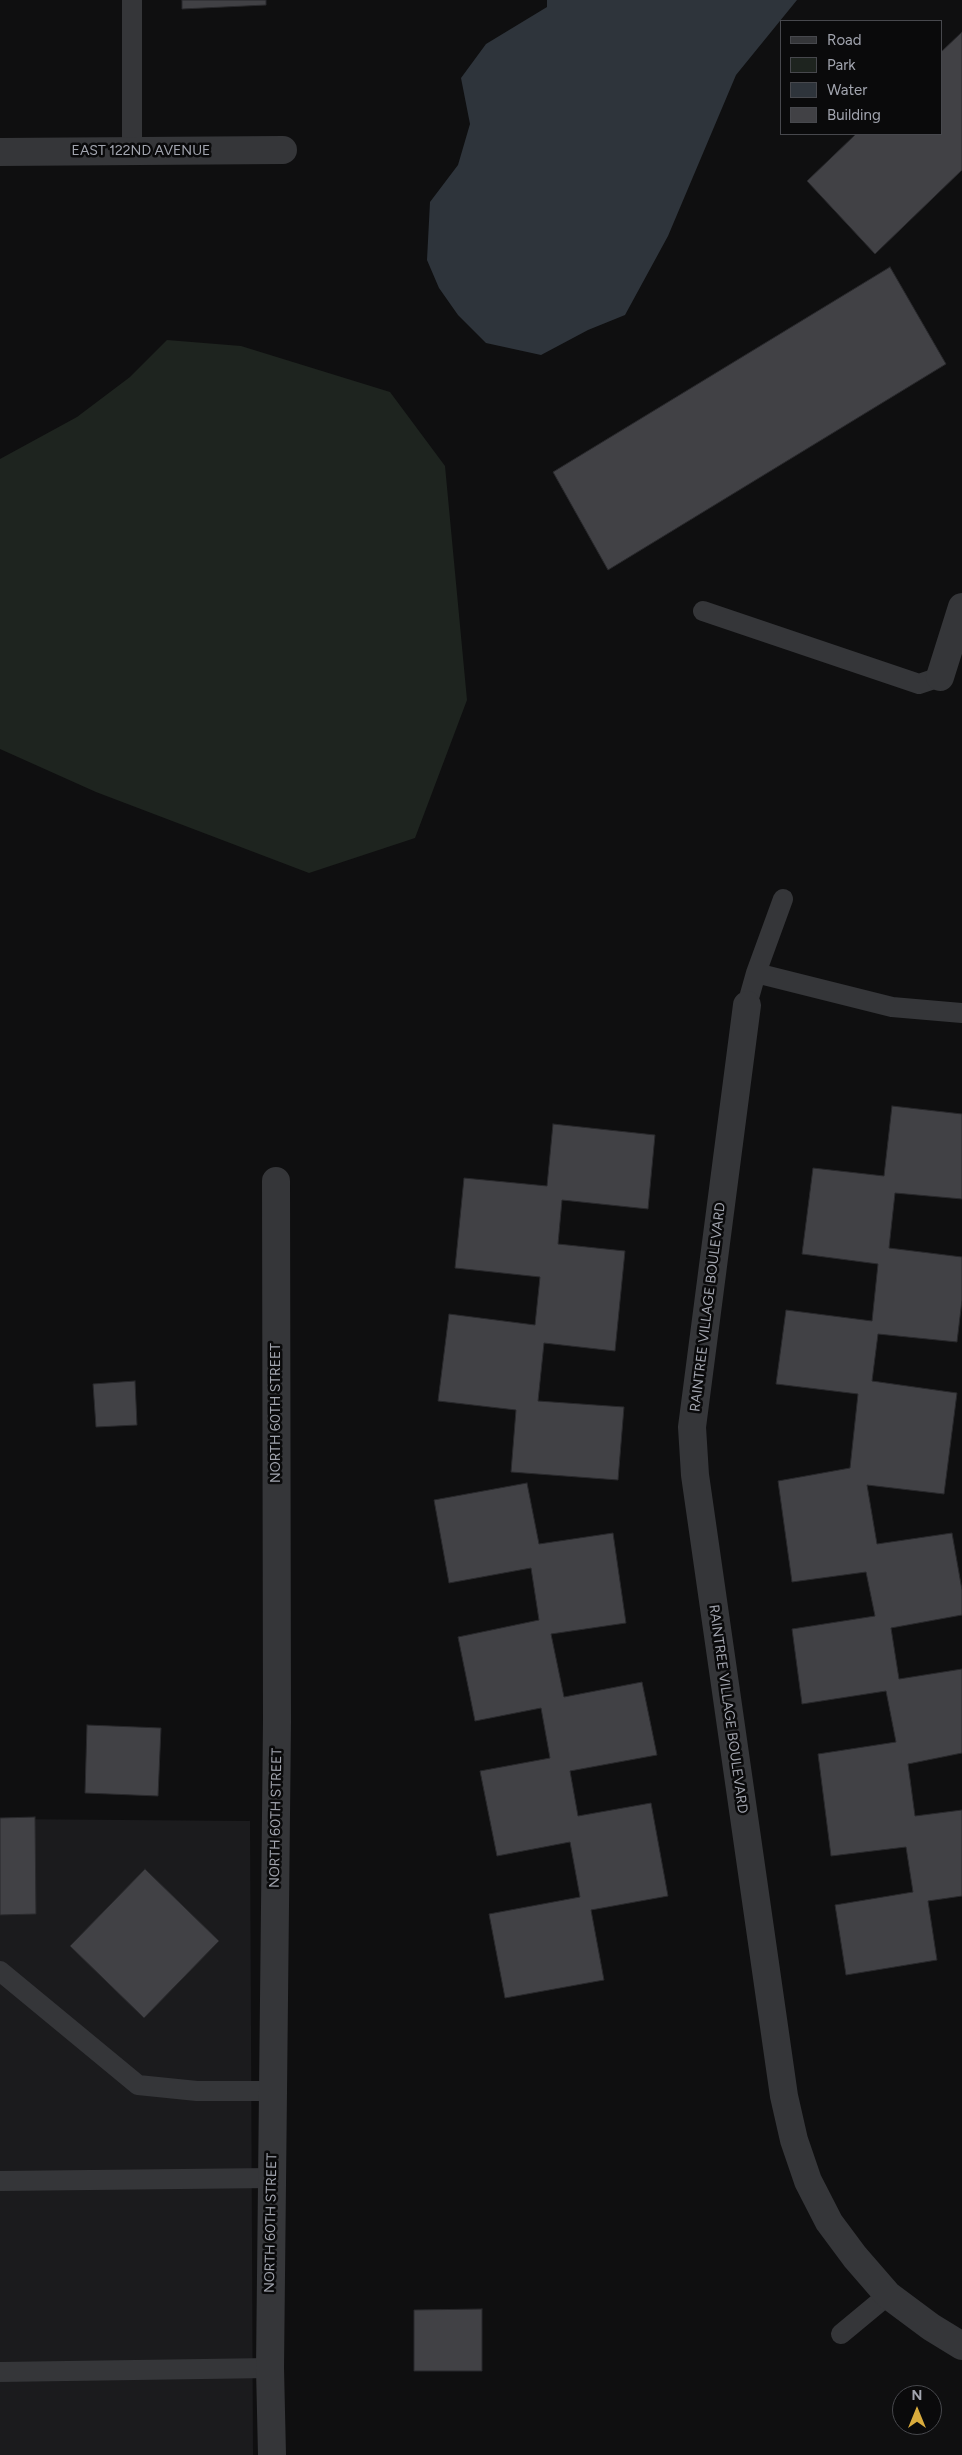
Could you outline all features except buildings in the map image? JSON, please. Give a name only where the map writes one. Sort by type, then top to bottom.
[{"type":"street","name":"EAST 122ND AVENUE","points":[[0,152],[283,150]]},
{"type":"street","points":[[940,677],[962,607]]},
{"type":"street","name":"RAINTREE VILLAGE BOULEVARD","points":[[747,1005],[692,1427],[695,1476],[784,2096],[794,2140],[808,2181],[829,2222],[855,2257],[888,2295],[931,2327],[962,2346]]},
{"type":"street","name":"NORTH 60TH STREET","points":[[272,2455],[270,2368],[277,1722],[276,1181]]},
{"type":"lane","points":[[132,0],[132,151]]},
{"type":"lane","points":[[703,611],[919,684],[940,677]]},
{"type":"lane","points":[[747,1005],[756,973],[783,899]]},
{"type":"lane","points":[[756,973],[892,1007],[962,1014]]},
{"type":"lane","points":[[0,1971],[138,2085],[197,2091],[273,2091]]},
{"type":"lane","points":[[0,2181],[272,2178]]},
{"type":"lane","points":[[841,2334],[888,2295]]},
{"type":"lane","points":[[0,2372],[270,2368]]},
{"type":"shaded area","points":[[0,1819],[250,1821],[253,2455],[0,2455]]},
{"type":"green space","points":[[167,340],[241,346],[390,392],[445,466],[467,700],[415,838],[309,873],[96,792],[0,749],[0,459],[77,417],[130,377]]},
{"type":"water","points":[[547,0],[797,0],[736,75],[668,236],[625,315],[588,330],[541,355],[486,343],[458,315],[439,288],[427,260],[430,202],[458,165],[470,124],[461,78],[486,44],[547,7]]}]
